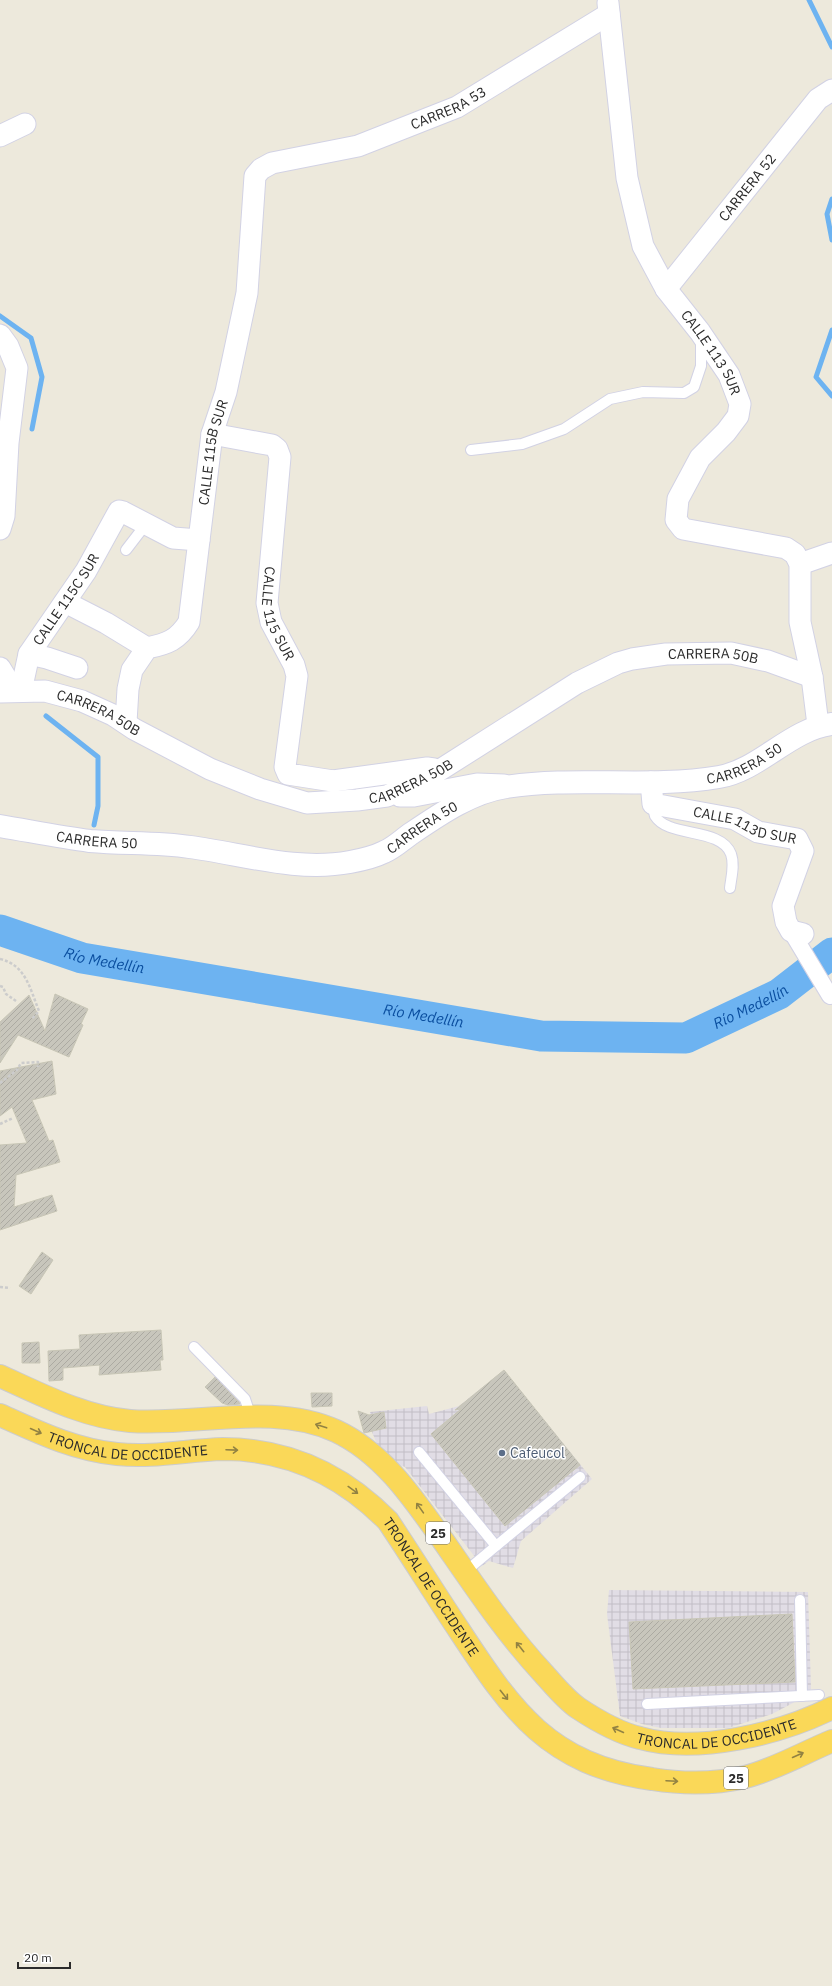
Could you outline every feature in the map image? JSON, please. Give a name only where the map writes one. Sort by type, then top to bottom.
[{"type":"highway","name":"TRONCAL DE OCCIDENTE","points":[[0,1376],[76,1409],[107,1418],[158,1421],[251,1417],[301,1421],[334,1430],[356,1442],[384,1465],[409,1492],[519,1647],[559,1691],[577,1708],[616,1729],[640,1738],[660,1742],[703,1743],[750,1737],[787,1726],[826,1702]]},
{"type":"highway","name":"TRONCAL DE OCCIDENTE","points":[[0,1415],[57,1441],[88,1450],[117,1454],[151,1456],[222,1450],[248,1450],[290,1458],[328,1474],[370,1502],[388,1521],[494,1682],[515,1709],[552,1743],[603,1768],[634,1777],[663,1781],[695,1783],[725,1781],[747,1776],[832,1741]]},
{"type":"main road","name":"CARRERA 50","points":[[0,826],[90,841],[189,847],[274,861],[318,866],[350,862],[384,852],[413,832],[474,797],[504,787],[556,783],[689,781],[722,776],[744,767],[825,724]]},
{"type":"street","name":"CARRERA 53","points":[[272,163],[358,146],[457,107],[608,7]]},
{"type":"street","name":"CALLE 113 SUR","points":[[608,7],[627,178],[643,246],[666,290],[700,332],[729,375],[740,404],[738,416],[726,432],[700,458],[678,499],[676,520],[683,530],[786,548],[795,554],[800,564]]},
{"type":"street","name":"CARRERA 52","points":[[666,290],[818,98],[832,90]]},
{"type":"street","points":[[0,136],[25,124]]},
{"type":"street","name":"CALLE 115B SUR","points":[[147,648],[165,645],[182,634],[189,622],[212,434],[226,392],[247,293],[255,176],[261,169],[272,163]]},
{"type":"street","points":[[0,335],[8,346],[8,443],[4,516],[0,529]]},
{"type":"street","name":"CALLE 115 SUR","points":[[212,434],[272,445],[277,449],[280,457],[268,603],[272,622],[294,665],[297,676],[285,767],[288,774],[333,781],[427,768],[440,770]]},
{"type":"street","name":"CALLE 115C SUR","points":[[12,691],[29,654],[86,571],[119,511],[146,524]]},
{"type":"street","points":[[146,524],[173,538],[199,540]]},
{"type":"street","points":[[825,724],[812,677],[800,622],[800,564],[832,553]]},
{"type":"street","points":[[65,602],[106,622],[147,648],[132,670],[128,690],[126,722]]},
{"type":"street","name":"CARRERA 50B","points":[[12,691],[44,691],[82,701],[126,722],[140,732],[210,769],[234,780],[299,802],[357,800],[387,796],[440,770],[577,683],[618,663],[666,654],[731,653],[768,661],[812,677]]},
{"type":"street","points":[[29,654],[77,668]]},
{"type":"street","points":[[0,668],[12,691]]},
{"type":"street","points":[[651,782],[653,804]]},
{"type":"street","points":[[387,796],[414,796],[477,784],[514,786]]},
{"type":"street","name":"CALLE 113D SUR","points":[[653,804],[735,819],[758,832],[797,839],[803,850],[783,906],[786,922],[800,939]]},
{"type":"street","points":[[800,939],[831,996]]},
{"type":"lane","points":[[471,450],[522,444],[564,429],[610,398],[643,392],[684,393],[694,387],[701,366],[700,332]]},
{"type":"lane","points":[[126,550],[146,524]]},
{"type":"lane","points":[[653,804],[655,816],[663,823],[683,831],[707,836],[723,843],[731,854],[733,866],[730,888]]},
{"type":"lane","points":[[194,1347],[245,1399],[251,1417]]},
{"type":"lane","points":[[418,1452],[496,1546]]},
{"type":"lane","points":[[465,1572],[580,1477]]},
{"type":"lane","points":[[800,1600],[802,1696]]},
{"type":"lane","points":[[647,1704],[802,1696],[826,1702]]},
{"type":"path","points":[[0,959],[7,961],[23,973],[28,981],[39,1011],[32,1019]]},
{"type":"path","points":[[0,986],[4,986],[6,994],[16,1001]]},
{"type":"path","points":[[0,1083],[16,1070],[21,1062],[38,1062],[38,1067]]},
{"type":"path","points":[[0,1124],[13,1118]]},
{"type":"path","points":[[0,1287],[10,1288]]},
{"type":"shaded area","points":[[504,1370],[592,1479],[521,1541],[513,1568],[489,1561],[482,1566],[405,1467],[392,1462],[377,1444],[372,1432],[370,1412],[427,1406],[429,1414],[459,1406]]},
{"type":"shaded area","points":[[609,1590],[808,1592],[811,1689],[793,1703],[772,1714],[728,1728],[661,1728],[642,1724],[620,1716],[607,1614]]},
{"type":"building","points":[[55,994],[88,1009],[81,1024],[83,1025],[69,1057],[18,1035],[0,1063],[0,1022],[29,995],[45,1031]]},
{"type":"building","points":[[52,1061],[56,1094],[32,1100],[49,1141],[53,1140],[60,1162],[16,1175],[14,1207],[52,1195],[57,1211],[0,1230],[0,1145],[27,1143],[12,1107],[0,1116],[0,1071]]},
{"type":"building","points":[[42,1252],[53,1260],[31,1294],[19,1286]]},
{"type":"building","points":[[161,1330],[163,1360],[160,1360],[161,1370],[99,1375],[100,1365],[63,1368],[63,1380],[49,1381],[48,1351],[80,1349],[79,1335]]},
{"type":"building","points":[[39,1342],[40,1363],[22,1363],[22,1343]]},
{"type":"building","points":[[504,1370],[580,1465],[505,1526],[431,1434],[461,1409],[455,1410]]},
{"type":"building","points":[[215,1377],[240,1404],[228,1405],[222,1403],[205,1387]]},
{"type":"building","points":[[311,1393],[332,1393],[332,1406],[312,1407]]},
{"type":"building","points":[[358,1411],[369,1415],[384,1412],[386,1428],[364,1433]]},
{"type":"building","points":[[792,1614],[795,1682],[633,1689],[629,1622]]},
{"type":"waterway","points":[[809,0],[832,47]]},
{"type":"waterway","points":[[832,199],[827,214],[832,240]]},
{"type":"waterway","points":[[0,316],[31,338],[42,377],[32,429]]},
{"type":"waterway","points":[[832,330],[816,377],[832,396]]},
{"type":"waterway","points":[[46,716],[98,757],[98,806],[94,825]]},
{"type":"waterway","name":"Río Medellín","points":[[0,930],[82,958],[541,1036],[686,1038],[779,994],[832,953]]},
{"type":"place","name":"Cafeucol","points":[[502,1453]]}]
